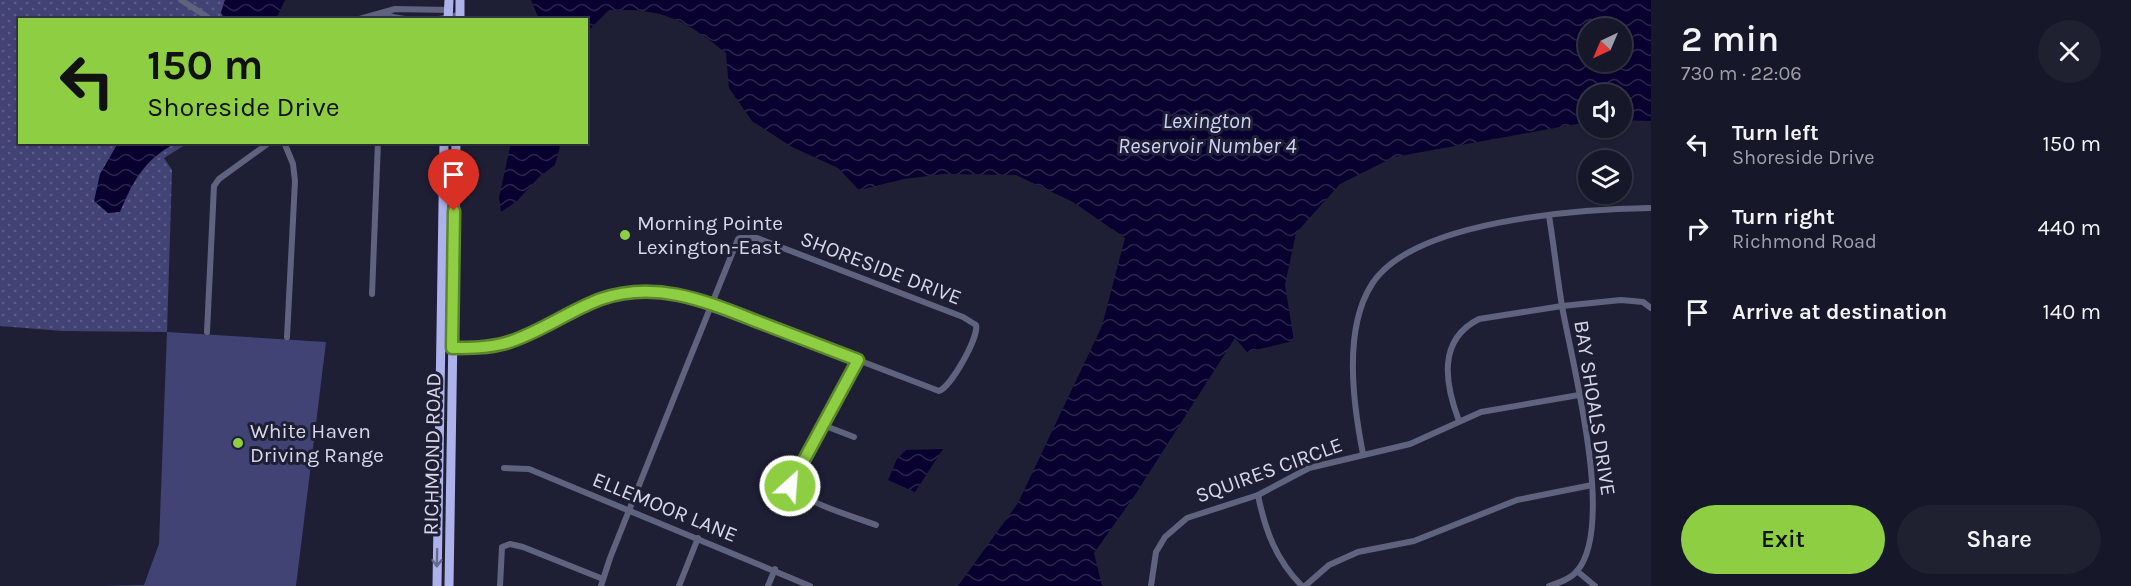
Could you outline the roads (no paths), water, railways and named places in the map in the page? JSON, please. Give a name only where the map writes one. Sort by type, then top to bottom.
[{"type":"highway","points":[[460,0],[460,17]]},
{"type":"highway","name":"RICHMOND ROAD","points":[[437,586],[444,144]]},
{"type":"highway","name":"RICHMOND ROAD","points":[[449,586],[456,144]]},
{"type":"street","points":[[181,0],[209,18]]},
{"type":"street","points":[[383,16],[395,9],[448,12],[460,17]]},
{"type":"street","points":[[207,332],[214,186],[219,178],[267,144]]},
{"type":"street","points":[[285,144],[293,164],[295,181],[287,337]]},
{"type":"street","points":[[372,294],[378,144]]},
{"type":"street","points":[[1363,453],[1354,406],[1358,314],[1372,283],[1385,267],[1402,256],[1450,234],[1587,210],[1651,208]]},
{"type":"street","name":"BAY SHOALS DRIVE","points":[[1549,216],[1592,485],[1593,522],[1587,550],[1577,571]]},
{"type":"street","name":"SHORESIDE DRIVE","points":[[440,349],[504,344],[528,335],[587,305],[627,293],[664,292],[712,304],[941,391],[951,381],[977,329],[972,321],[963,317],[747,236],[738,239],[712,304]]},
{"type":"street","points":[[1459,421],[1450,394],[1448,361],[1454,340],[1461,330],[1479,319],[1562,306],[1633,300],[1651,308]]},
{"type":"street","points":[[501,586],[501,550],[503,546],[510,544],[524,547],[602,583],[712,304]]},
{"type":"street","points":[[858,360],[790,486],[806,498],[876,525]]},
{"type":"street","name":"SQUIRES CIRCLE","points":[[1151,586],[1156,552],[1173,528],[1207,510],[1258,495],[1309,468],[1363,453],[1410,444],[1481,412],[1579,395]]},
{"type":"street","points":[[823,425],[854,437]]},
{"type":"street","name":"ELLEMOOR LANE","points":[[504,468],[528,469],[775,569],[810,586]]},
{"type":"street","points":[[1258,495],[1268,537],[1282,562],[1303,586],[1329,565],[1347,556],[1414,541],[1517,500],[1592,485]]},
{"type":"street","points":[[679,586],[698,538]]},
{"type":"street","points":[[768,586],[775,569]]},
{"type":"street","points":[[1549,586],[1577,571],[1595,586]]},
{"type":"water","points":[[225,0],[285,0],[276,18],[226,18],[221,13]]},
{"type":"water","name":"Lexington Reservoir Number 4","points":[[531,0],[1651,0],[1651,121],[1632,120],[1632,84],[1578,84],[1578,124],[1394,157],[1340,184],[1296,233],[1285,285],[1294,341],[1247,352],[1235,338],[1135,495],[1094,553],[1102,586],[958,586],[1018,503],[1102,326],[1125,238],[1073,202],[1016,175],[943,174],[904,179],[859,190],[838,168],[792,147],[752,121],[729,88],[726,53],[698,32],[672,18],[644,11],[609,10],[588,31],[588,18],[539,18]]},
{"type":"water","points":[[117,144],[173,144],[155,157],[141,172],[120,212],[108,213],[94,201],[100,174]]},
{"type":"water","points":[[511,144],[560,146],[555,165],[540,176],[517,201],[501,212],[499,197]]},
{"type":"water","points":[[943,449],[915,492],[888,480],[897,459],[906,450]]},
{"type":"place","name":"Morning Pointe Lexington-East","points":[[625,235]]},
{"type":"place","name":"White Haven Driving Range","points":[[238,443]]}]
